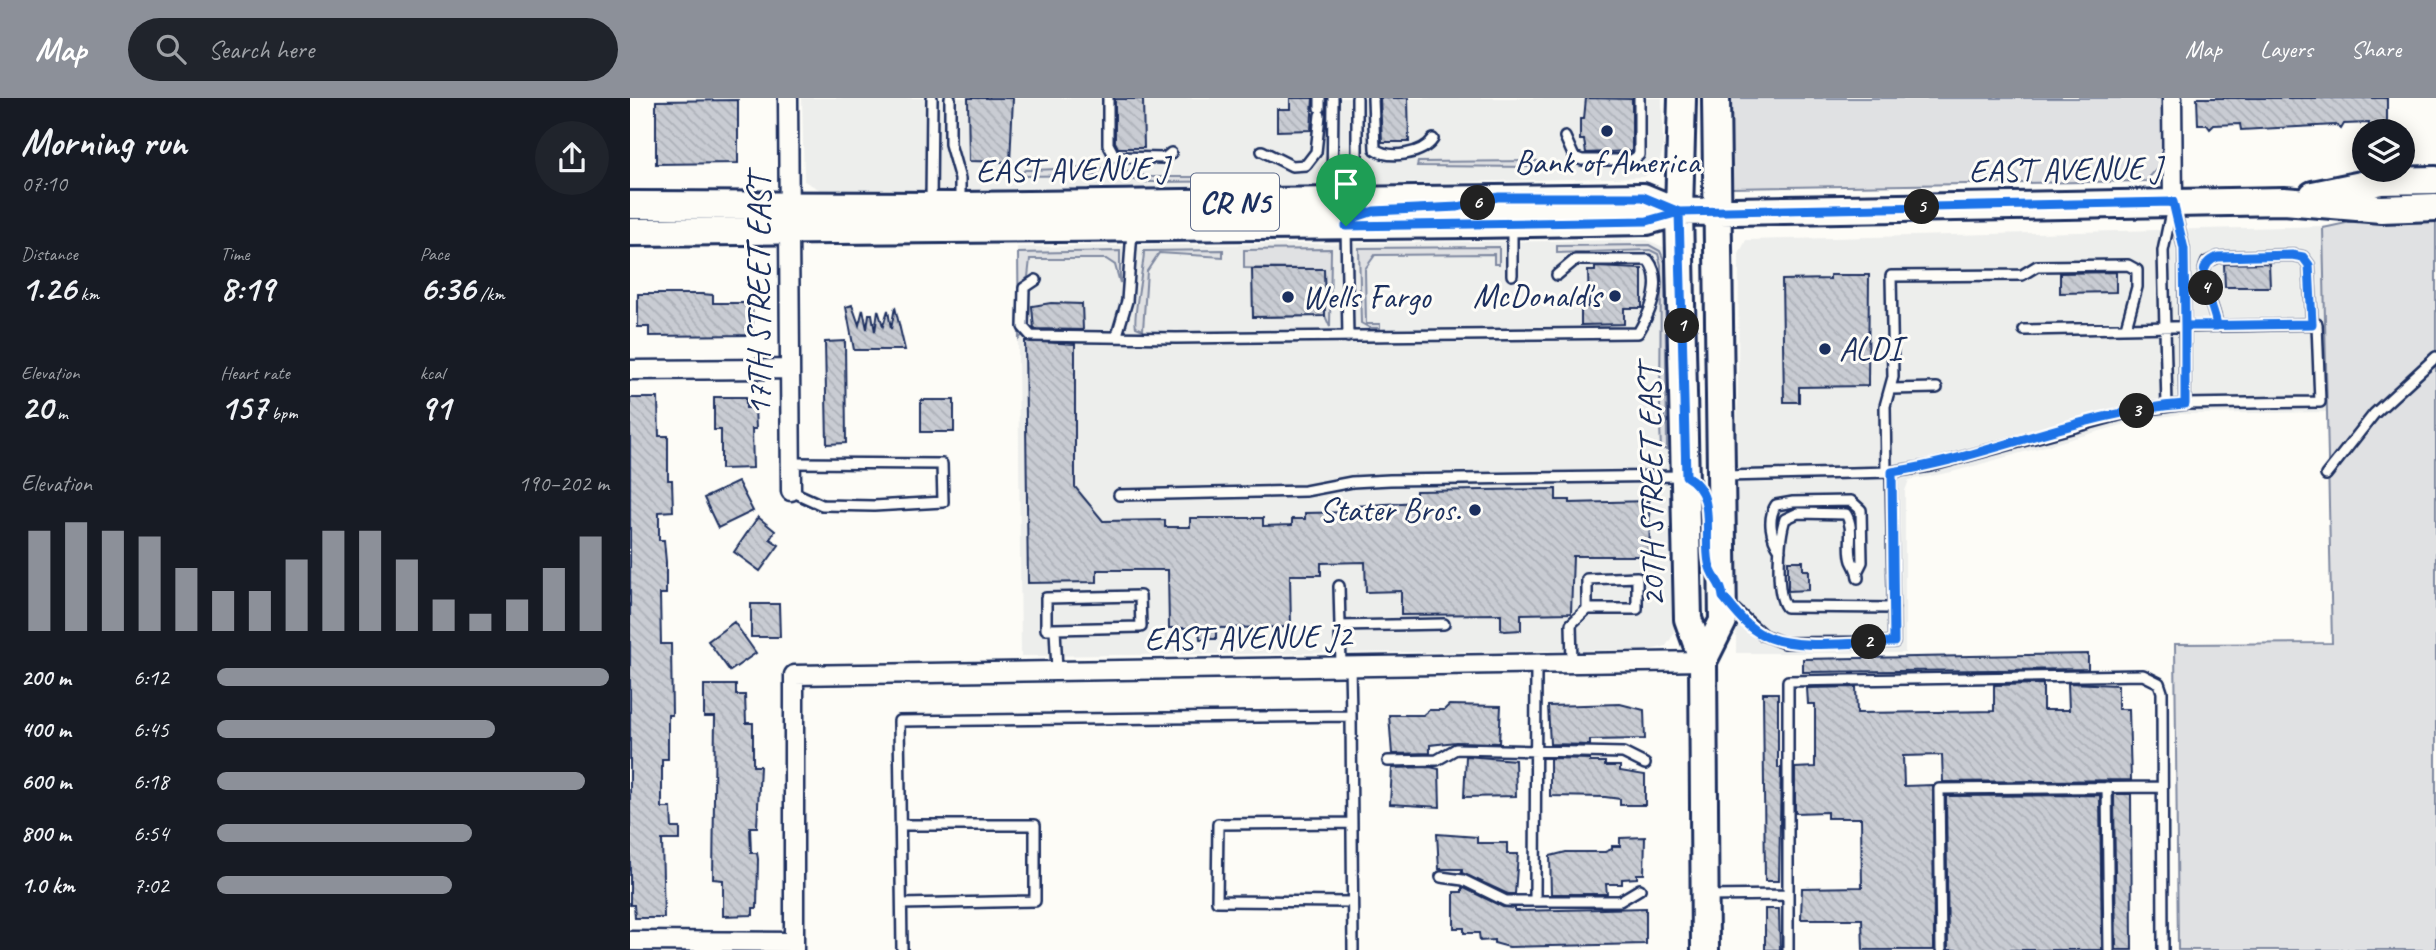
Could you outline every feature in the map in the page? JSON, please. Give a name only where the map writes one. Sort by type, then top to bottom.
[{"type":"main road","name":"20TH STREET EAST","points":[[1682,98],[1679,212],[1688,619],[1703,661],[1705,950]]},
{"type":"main road","name":"20TH STREET EAST","points":[[1703,661],[1723,621],[1716,98]]},
{"type":"main road","name":"EAST AVENUE J","points":[[2284,201],[2381,181],[2436,180]]},
{"type":"main road","points":[[1346,226],[1350,219],[1374,211],[1458,207],[1498,197]]},
{"type":"main road","name":"EAST AVENUE J","points":[[630,205],[960,206],[1643,197],[1679,212]]},
{"type":"main road","points":[[1132,229],[1171,216],[1303,213],[1330,208],[1342,201]]},
{"type":"main road","name":"EAST AVENUE J","points":[[630,232],[1512,224],[1647,221],[1679,212],[2173,202],[2284,201],[2381,209],[2436,207]]},
{"type":"main road","points":[[1686,476],[1699,483],[1706,494],[1709,565],[1723,591]]},
{"type":"street","name":"17TH STREET EAST","points":[[788,98],[791,491]]},
{"type":"street","points":[[2172,98],[2173,202]]},
{"type":"street","points":[[630,370],[789,369]]},
{"type":"street","name":"EAST AVENUE J2","points":[[794,946],[794,675],[1703,661]]},
{"type":"street","points":[[630,941],[794,946]]},
{"type":"lane","points":[[1108,98],[1108,144],[1115,157],[1164,159],[1171,153]]},
{"type":"lane","points":[[1333,98],[1342,201]]},
{"type":"lane","points":[[1342,201],[1357,98]]},
{"type":"lane","points":[[1373,98],[1373,139],[1375,149],[1380,153],[1413,153],[1427,148],[1433,139]]},
{"type":"lane","points":[[1565,137],[1574,158],[1632,160],[1639,155],[1639,98]]},
{"type":"lane","points":[[931,206],[932,103],[950,103],[950,144],[960,179],[960,206]]},
{"type":"lane","points":[[1262,151],[1292,166],[1306,165],[1316,152],[1320,107]]},
{"type":"lane","points":[[2173,202],[2184,249],[2185,404]]},
{"type":"lane","points":[[2167,405],[2163,251],[2173,202]]},
{"type":"lane","points":[[1512,224],[1512,275]]},
{"type":"lane","points":[[1346,226],[1348,337]]},
{"type":"lane","points":[[1117,335],[1127,301],[1132,229]]},
{"type":"lane","points":[[2217,326],[2216,312],[2204,282],[2207,262],[2218,257],[2292,255],[2303,257],[2309,265],[2312,324]]},
{"type":"lane","points":[[1036,280],[1024,288],[1023,327],[1031,336],[1348,337],[1638,333],[1651,312],[1654,274],[1648,260],[1575,260],[1557,275]]},
{"type":"lane","points":[[1723,591],[1745,622],[1763,635],[1784,643],[1894,642],[1885,406],[1893,377],[1892,276],[2022,275],[2037,266],[2128,265],[2137,270],[2137,287],[2126,327]]},
{"type":"lane","points":[[1722,476],[1889,472],[1930,466],[2134,411],[2167,405],[2320,402],[2318,324],[2024,330]]},
{"type":"lane","points":[[2326,475],[2374,414],[2436,358]]},
{"type":"lane","points":[[1890,389],[1937,388]]},
{"type":"lane","points":[[790,463],[942,464],[943,502],[874,506],[822,505],[791,491]]},
{"type":"lane","points":[[1119,495],[1305,491],[1352,482],[1390,480],[1686,476]]},
{"type":"lane","points":[[1780,550],[1771,531],[1771,515],[1776,505],[1793,502],[1852,501],[1861,510],[1862,562],[1858,574],[1852,560],[1851,528],[1846,514],[1790,514],[1783,524],[1780,595],[1786,607],[1894,608]]},
{"type":"lane","points":[[1572,662],[1571,624],[1587,609],[1637,609],[1637,577],[1587,579],[1587,609]]},
{"type":"lane","points":[[1339,586],[1340,626],[1351,716],[1353,950]]},
{"type":"lane","points":[[1140,596],[1141,627],[1055,629],[1046,629],[1046,598],[1140,596]]},
{"type":"lane","points":[[1340,626],[1444,624]]},
{"type":"lane","points":[[1055,629],[1056,670]]},
{"type":"lane","points":[[1535,901],[1536,662]]},
{"type":"lane","points":[[1788,950],[1788,681],[2143,675],[2159,683],[2162,692],[2163,950]]},
{"type":"lane","points":[[902,950],[899,721],[1351,716]]},
{"type":"lane","points":[[1388,761],[1437,760],[1456,749],[1623,753],[1644,764]]},
{"type":"lane","points":[[2108,787],[2109,950]]},
{"type":"lane","points":[[1941,950],[1939,789],[2162,787]]},
{"type":"lane","points":[[1352,823],[1218,824],[1217,901],[1352,902]]},
{"type":"lane","points":[[901,825],[1035,825],[1035,901],[902,904]]},
{"type":"lane","points":[[1441,877],[1463,880],[1506,901],[1620,901],[1640,890]]},
{"type":"lane","points":[[1706,896],[1788,895]]},
{"type":"shaded area","points":[[802,98],[1662,98],[1663,149],[1658,167],[1644,177],[1316,186],[826,193],[804,181]]},
{"type":"shaded area","points":[[1730,98],[2163,98],[2164,161],[2146,181],[1731,188]]},
{"type":"shaded area","points":[[1543,161],[1548,167],[1417,166],[1418,162]]},
{"type":"shaded area","points":[[1103,168],[1133,172],[1147,177],[1147,182],[1104,175],[1019,176],[1025,170]]},
{"type":"shaded area","points":[[1150,177],[1272,177],[1272,181],[1150,182]]},
{"type":"shaded area","points":[[2392,213],[2436,213],[2436,950],[2178,950],[2175,644],[2332,643],[2323,228]]},
{"type":"shaded area","points":[[2325,226],[2332,412],[2180,414],[2136,421],[1952,472],[1909,480],[1905,491],[1905,653],[1736,653],[1739,254],[1746,240]]},
{"type":"shaded area","points":[[1647,240],[1668,249],[1673,265],[1674,634],[1666,646],[1650,650],[1021,656],[1017,247]]},
{"type":"shaded area","points":[[1649,245],[1660,251],[1665,262],[1667,449],[1661,449],[1660,425],[1664,424],[1664,416],[1660,414],[1661,265],[1658,254],[1650,250],[1557,253],[1557,246]]},
{"type":"shaded area","points":[[1499,247],[1499,264],[1494,264],[1494,254],[1375,255],[1365,269],[1366,324],[1380,324],[1380,328],[1370,328],[1361,323],[1359,248]]},
{"type":"shaded area","points":[[1331,249],[1330,327],[1325,316],[1324,269],[1244,268],[1244,250]]},
{"type":"shaded area","points":[[1223,250],[1223,257],[1159,253],[1147,271],[1143,330],[1136,327],[1144,251]]},
{"type":"shaded area","points":[[1120,251],[1120,283],[1115,265],[1106,259],[1030,259],[1028,277],[1020,286],[1023,334],[1019,339],[1018,253]]},
{"type":"building","points":[[968,98],[1013,98],[1010,162],[969,161]]},
{"type":"building","points":[[1290,98],[1313,98],[1311,130],[1277,131],[1277,109],[1290,109]]},
{"type":"building","points":[[1380,98],[1408,98],[1409,142],[1382,142]]},
{"type":"building","name":"Bank of America","points":[[1586,98],[1632,99],[1632,151],[1586,153],[1584,140],[1580,140],[1580,119],[1584,119]]},
{"type":"building","points":[[2197,98],[2387,98],[2387,119],[2352,119],[2352,124],[2344,124],[2341,129],[2336,125],[2241,130],[2240,124],[2214,125],[2210,129],[2207,125],[2198,125]]},
{"type":"building","points":[[1115,99],[1143,99],[1144,148],[1118,148],[1115,142]]},
{"type":"building","points":[[738,100],[738,163],[656,164],[656,101]]},
{"type":"building","points":[[2269,263],[2270,287],[2225,287],[2224,264]]},
{"type":"building","name":"McDonald's","points":[[1595,267],[1642,269],[1642,308],[1624,308],[1624,324],[1581,325],[1581,307],[1589,307],[1588,271],[1595,271]]},
{"type":"building","name":"Wells Fargo","points":[[1252,269],[1324,269],[1325,316],[1253,317]]},
{"type":"building","points":[[2116,272],[2116,292],[2060,293],[2060,273]]},
{"type":"building","name":"ALDI","points":[[1830,275],[1869,275],[1868,386],[1799,387],[1799,402],[1784,402],[1782,280],[1830,279]]},
{"type":"building","points":[[638,294],[702,294],[713,295],[713,303],[752,303],[753,335],[649,336],[649,327],[638,327]]},
{"type":"building","points":[[1051,303],[1082,304],[1083,330],[1034,329],[1032,306]]},
{"type":"building","points":[[852,305],[859,325],[863,309],[867,329],[869,314],[872,314],[875,332],[878,310],[883,326],[888,310],[891,329],[895,307],[905,350],[854,350],[846,307]]},
{"type":"building","points":[[845,341],[846,443],[827,444],[825,342]]},
{"type":"building","points":[[1025,341],[1075,344],[1075,487],[1103,521],[1165,520],[1165,527],[1190,527],[1190,518],[1263,518],[1263,526],[1292,525],[1292,519],[1305,519],[1305,513],[1356,512],[1356,506],[1416,502],[1416,491],[1556,489],[1556,500],[1570,500],[1570,503],[1649,501],[1650,556],[1573,556],[1571,613],[1521,614],[1521,630],[1505,631],[1501,630],[1501,614],[1401,615],[1401,591],[1366,592],[1365,562],[1321,563],[1321,575],[1290,575],[1291,627],[1216,628],[1216,639],[1200,639],[1199,628],[1169,628],[1168,570],[1097,570],[1097,582],[1028,583]]},
{"type":"building","points":[[714,397],[746,397],[746,408],[755,408],[756,429],[752,429],[753,468],[721,469],[721,430],[714,430]]},
{"type":"building","points":[[630,398],[658,398],[659,436],[668,436],[668,480],[672,480],[673,511],[659,512],[659,540],[664,540],[666,562],[666,594],[660,594],[661,644],[671,644],[672,715],[668,715],[668,759],[662,759],[662,808],[671,808],[672,828],[680,828],[680,840],[662,840],[664,918],[635,918],[634,905],[630,905]]},
{"type":"building","points":[[921,400],[954,400],[954,432],[921,432]]},
{"type":"building","points":[[738,482],[753,511],[718,528],[704,498]]},
{"type":"building","points":[[758,517],[775,531],[770,539],[779,545],[760,571],[734,552]]},
{"type":"building","points":[[1788,561],[1803,561],[1803,570],[1809,570],[1809,590],[1788,591]]},
{"type":"building","points":[[751,604],[779,604],[780,637],[751,637]]},
{"type":"building","points":[[734,622],[756,653],[730,671],[708,641]]},
{"type":"building","points":[[2088,654],[2088,669],[1803,672],[1803,659]]},
{"type":"building","points":[[2068,683],[2118,685],[2118,709],[2129,709],[2131,780],[1943,782],[1942,755],[1903,756],[1904,786],[1933,785],[1934,950],[1863,950],[1862,919],[1801,919],[1802,888],[1862,887],[1861,818],[1827,818],[1827,812],[1795,813],[1795,768],[1815,767],[1815,704],[1808,704],[1807,688],[1856,687],[1857,713],[1937,712],[1994,711],[1994,685],[2043,684],[2043,710],[2069,710]]},
{"type":"building","points":[[704,685],[736,685],[736,695],[745,695],[746,723],[753,723],[753,766],[760,766],[757,827],[750,827],[751,853],[757,853],[758,859],[757,908],[753,908],[753,915],[723,916],[723,880],[713,879],[715,717],[704,717]]},
{"type":"building","points":[[1763,693],[1778,693],[1778,768],[1781,768],[1779,881],[1765,881]]},
{"type":"building","points":[[1620,704],[1644,710],[1645,739],[1590,740],[1590,745],[1550,744],[1548,706]]},
{"type":"building","points":[[1449,705],[1501,706],[1499,743],[1456,742],[1430,745],[1430,753],[1392,754],[1389,715],[1423,715],[1429,710],[1444,710]]},
{"type":"building","points":[[1466,756],[1515,760],[1516,796],[1464,797]]},
{"type":"building","points":[[1550,758],[1590,759],[1590,762],[1605,762],[1605,766],[1620,766],[1620,771],[1645,775],[1645,805],[1620,805],[1620,799],[1605,797],[1550,796]]},
{"type":"building","points":[[1392,768],[1439,769],[1440,807],[1390,804]]},
{"type":"building","points":[[2114,794],[2131,794],[2132,950],[2116,950]]},
{"type":"building","points":[[2100,795],[2102,950],[1948,950],[1946,796]]},
{"type":"building","points":[[1437,834],[1477,837],[1477,843],[1507,843],[1507,854],[1518,854],[1515,894],[1508,894],[1462,873],[1462,869],[1439,869]]},
{"type":"building","points":[[1645,837],[1644,874],[1637,874],[1637,878],[1622,879],[1622,884],[1606,884],[1607,894],[1551,894],[1550,856],[1566,852],[1605,852],[1612,849],[1612,846],[1620,846],[1620,838]]},
{"type":"building","points":[[1462,887],[1503,907],[1515,908],[1515,911],[1646,908],[1646,944],[1509,947],[1494,943],[1494,940],[1480,941],[1479,933],[1464,933],[1464,928],[1454,928],[1454,892],[1462,892]]},
{"type":"building","points":[[1765,909],[1779,909],[1780,950],[1765,950]]},
{"type":"place","name":"Bank of America","points":[[1607,131]]},
{"type":"place","name":"McDonald's","points":[[1615,296]]},
{"type":"place","name":"Wells Fargo","points":[[1288,297]]},
{"type":"place","name":"ALDI","points":[[1825,349]]},
{"type":"place","name":"Stater Bros.","points":[[1475,510]]},
{"type":"route","points":[[1346,226],[1350,219],[1374,211],[1458,207],[1498,197],[1643,197],[1679,212],[2173,202],[2184,249],[2185,326],[2217,326],[2216,312],[2203,274],[2205,265],[2210,260],[2218,257],[2292,255],[2303,257],[2309,265],[2312,324],[2185,326],[2185,404],[2134,411],[1930,466],[1892,472],[1894,642],[1784,643],[1763,635],[1750,626],[1723,597],[1723,584],[1713,575],[1709,565],[1706,494],[1699,483],[1686,476],[1679,212],[1647,221],[1346,226]]}]
